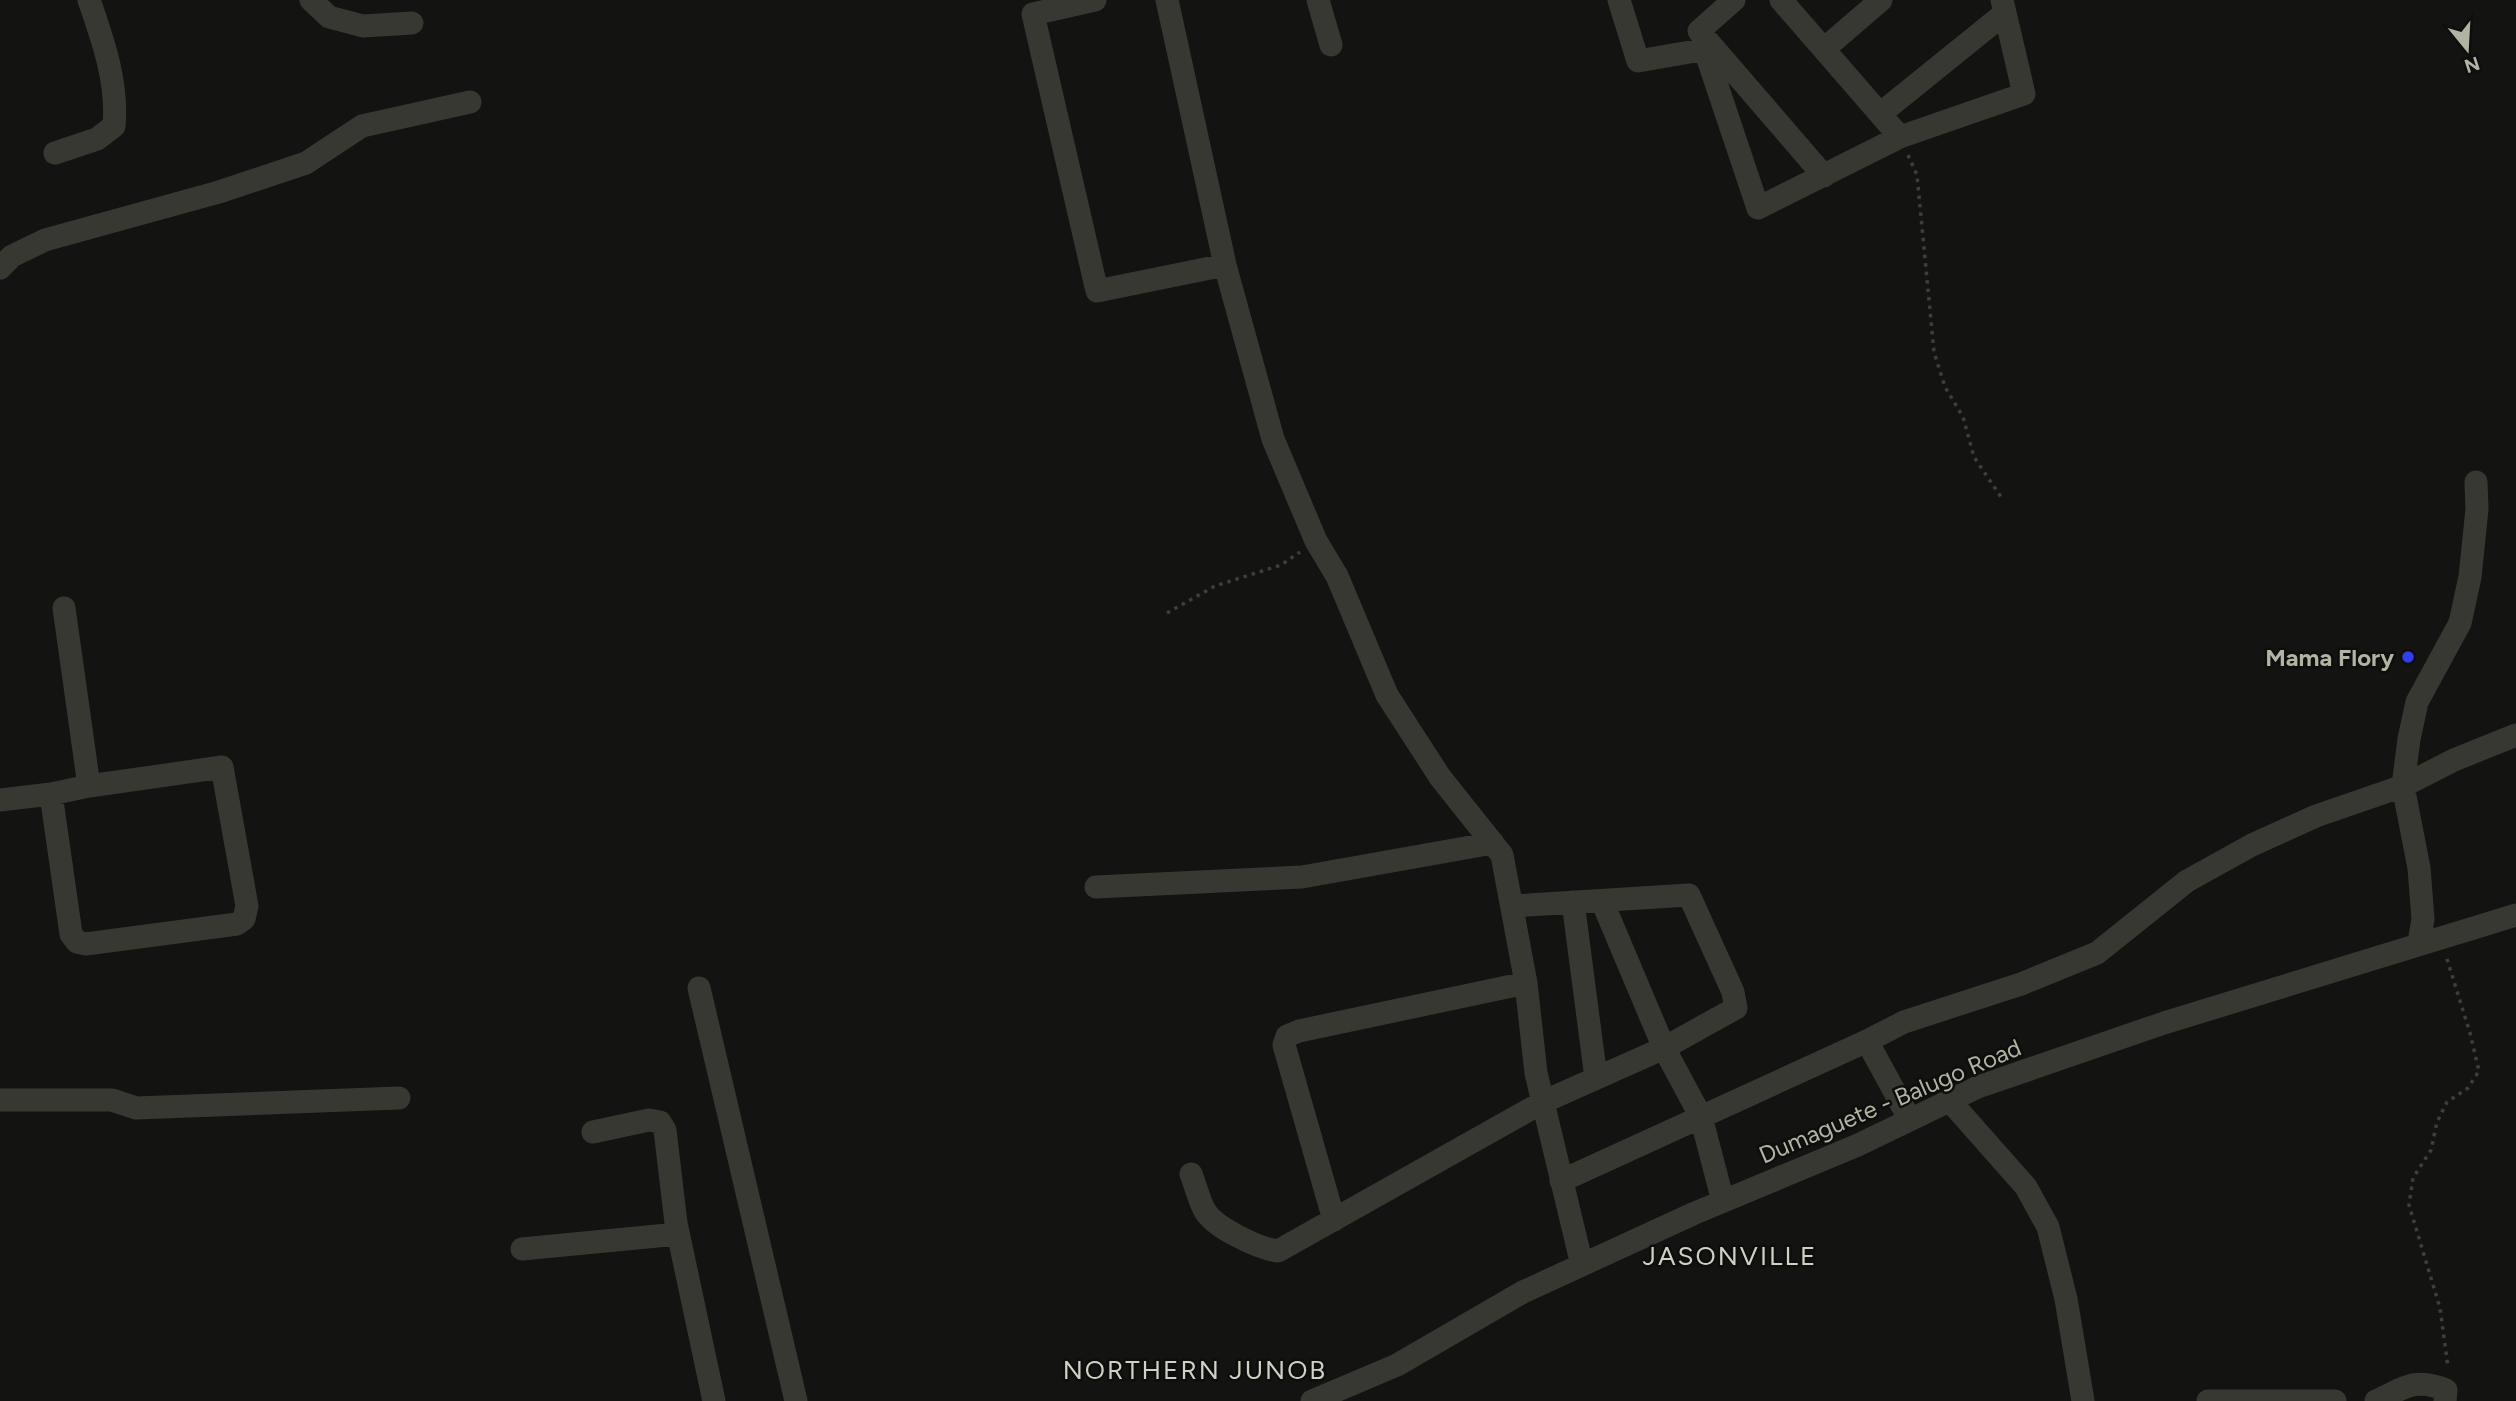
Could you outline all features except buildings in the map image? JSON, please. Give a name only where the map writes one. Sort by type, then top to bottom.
[{"type":"street","points":[[55,153],[97,139],[114,126],[116,108],[106,51],[89,0]]},
{"type":"street","points":[[311,0],[329,17],[363,26],[412,23]]},
{"type":"street","points":[[1095,0],[1033,14],[1097,291],[1225,265]]},
{"type":"street","points":[[1167,0],[1225,265],[1273,439],[1316,541],[1337,576],[1387,695],[1440,777],[1502,855],[1526,983],[1536,1073],[1582,1265]]},
{"type":"street","points":[[1318,0],[1331,45]]},
{"type":"street","points":[[1619,0],[1638,61],[1709,49]]},
{"type":"street","points":[[1734,0],[1699,31],[1709,49],[1758,208],[1900,137],[2024,94],[2004,6],[1880,114]]},
{"type":"street","points":[[1781,0],[1900,137]]},
{"type":"street","points":[[1824,49],[1881,0]]},
{"type":"street","points":[[1709,49],[1824,176]]},
{"type":"street","points":[[0,268],[12,256],[45,240],[208,195],[306,163],[362,126],[470,102]]},
{"type":"street","points":[[2430,940],[2423,919],[2418,869],[2403,786],[2417,702],[2460,623],[2470,577],[2477,509],[2476,482]]},
{"type":"street","points":[[64,608],[89,786]]},
{"type":"street","points":[[1561,1181],[1904,1022],[2021,984],[2098,953],[2187,881],[2252,845],[2316,816],[2403,786],[2454,760],[2516,735]]},
{"type":"street","points":[[0,800],[222,767],[247,906],[244,919],[237,924],[223,926],[86,944],[77,942],[71,934],[51,794]]},
{"type":"street","points":[[1096,887],[1302,877],[1493,843]]},
{"type":"street","points":[[1191,1174],[1205,1212],[1216,1224],[1268,1250],[1278,1251],[1543,1102],[1664,1048],[1736,1008],[1733,992],[1689,895],[1513,906]]},
{"type":"street","points":[[1602,901],[1664,1048],[1701,1117],[1723,1201]]},
{"type":"street","points":[[1573,902],[1597,1078]]},
{"type":"street","name":"Dumaguete - Balugo Road","points":[[1312,1401],[1397,1365],[1523,1292],[1723,1201],[1858,1145],[1978,1087],[2093,1047],[2516,915]]},
{"type":"street","points":[[1334,1220],[1284,1045],[1287,1036],[1299,1031],[1526,983]]},
{"type":"street","points":[[698,988],[796,1401]]},
{"type":"street","points":[[1867,1041],[1910,1120]]},
{"type":"street","points":[[0,1100],[112,1100],[136,1108],[399,1098]]},
{"type":"street","points":[[1950,1101],[2026,1187],[2049,1227],[2066,1298],[2083,1401]]},
{"type":"street","points":[[593,1132],[649,1120],[660,1122],[665,1130],[678,1234],[714,1401]]},
{"type":"street","points":[[522,1249],[678,1234]]},
{"type":"street","points":[[2376,1401],[2414,1383],[2429,1383],[2445,1395]]},
{"type":"street","points":[[2208,1401],[2335,1401]]},
{"type":"path","points":[[1900,137],[1917,175],[1934,352],[1945,387],[1963,417],[1973,457],[2003,500]]},
{"type":"path","points":[[1167,613],[1215,586],[1280,565],[1316,541]]},
{"type":"path","points":[[2430,940],[2470,1033],[2479,1071],[2468,1088],[2447,1102],[2437,1122],[2431,1150],[2413,1178],[2409,1205],[2440,1308],[2448,1370],[2445,1395]]},
{"type":"place","name":"Mama Flory","points":[[2408,657]]},
{"type":"district","name":"JASONVILLE","points":[[1730,1256]]},
{"type":"district","name":"NORTHERN JUNOB","points":[[1195,1370]]}]
